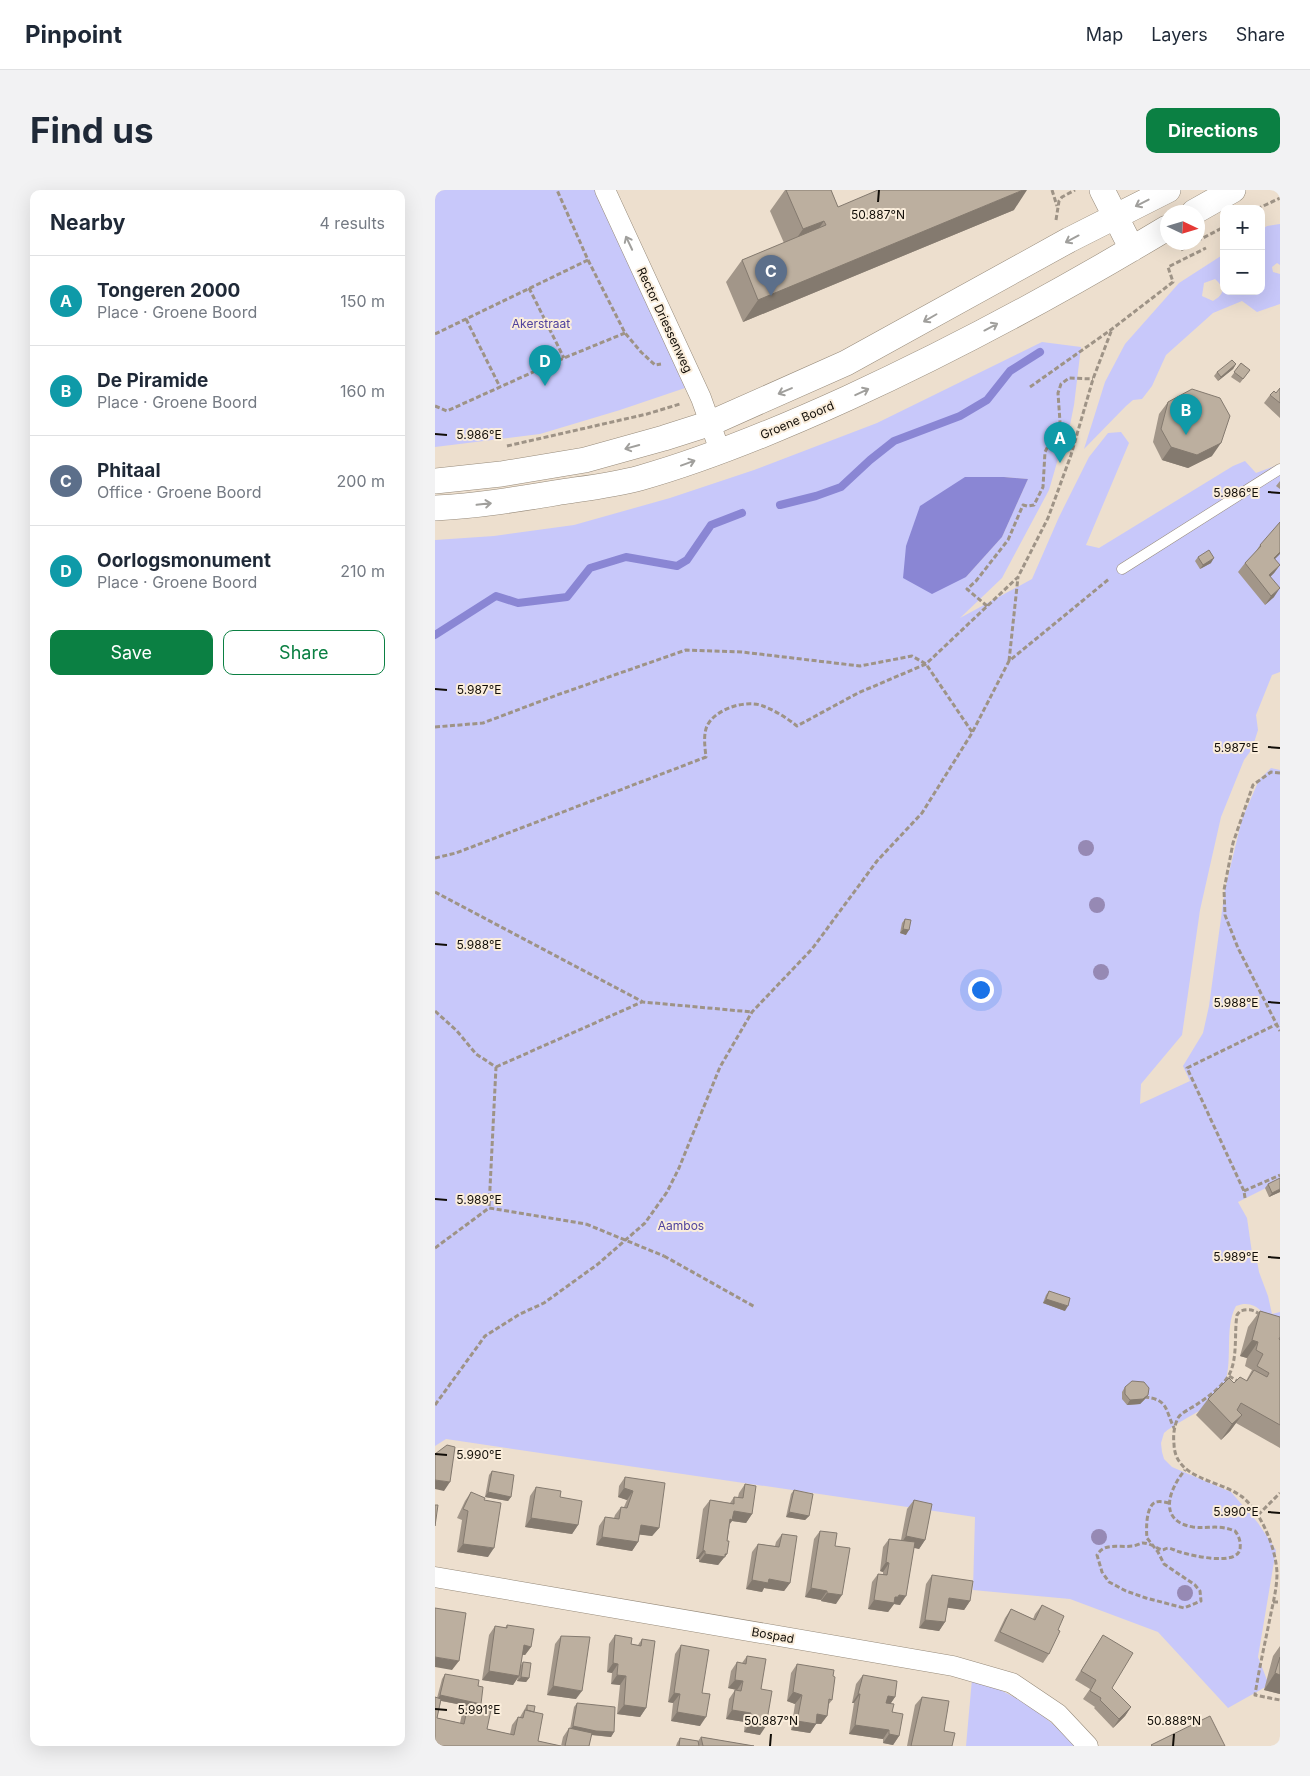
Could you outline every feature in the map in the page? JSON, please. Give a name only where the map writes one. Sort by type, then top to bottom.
[{"type":"street","name":"Rector Driessenweg","points":[[605,190],[701,398],[720,451]]},
{"type":"street","points":[[1103,190],[1132,249]]},
{"type":"street","points":[[435,481],[501,474],[585,460],[711,423],[846,363],[1168,190]]},
{"type":"street","points":[[1205,206],[1233,190]]},
{"type":"street","name":"Groene Boord","points":[[435,508],[498,502],[624,482],[720,451],[813,414],[901,374],[1160,232]]},
{"type":"street","name":"Bospad","points":[[435,1577],[953,1666],[1012,1683],[1058,1714],[1088,1746]]},
{"type":"lane","points":[[1122,569],[1280,469]]},
{"type":"path","points":[[557,190],[588,260],[625,332],[641,352],[655,365],[683,359]]},
{"type":"path","points":[[1052,190],[1057,206],[1057,217],[1054,224]]},
{"type":"path","points":[[1057,206],[1062,197],[1075,190]]},
{"type":"path","points":[[1265,205],[1280,198]]},
{"type":"path","points":[[1205,237],[1220,229]]},
{"type":"path","points":[[1030,387],[1112,329],[1173,282],[1168,267],[1206,248]]},
{"type":"path","points":[[435,334],[588,260]]},
{"type":"path","points":[[529,288],[564,358]]},
{"type":"path","points":[[465,319],[500,387]]},
{"type":"path","points":[[435,858],[456,853],[706,758],[707,726],[721,711],[740,704],[761,705],[790,720],[797,726],[858,693],[926,664],[1018,577],[1048,518],[1071,455],[1093,379],[1112,329]]},
{"type":"path","points":[[435,406],[447,411],[625,332]]},
{"type":"path","points":[[987,606],[967,589],[976,581],[1008,540],[1023,505],[1034,505],[1043,487],[1045,452],[1060,422],[1058,393],[1061,384],[1069,378],[1093,379]]},
{"type":"path","points":[[507,446],[647,414],[701,398]]},
{"type":"path","points":[[1009,661],[1122,569]]},
{"type":"path","points":[[435,1405],[485,1336],[520,1314],[544,1303],[598,1264],[645,1223],[667,1192],[720,1067],[752,1012],[812,949],[877,861],[922,813],[972,732],[1009,661],[1018,577]]},
{"type":"path","points":[[435,727],[483,723],[557,694],[686,650],[742,652],[860,666],[912,656],[926,664],[972,732]]},
{"type":"path","points":[[1280,773],[1271,772],[1253,785],[1233,843],[1223,890],[1225,915],[1238,948],[1280,1031]]},
{"type":"path","points":[[435,892],[643,1002],[752,1012]]},
{"type":"path","points":[[496,1067],[643,1002]]},
{"type":"path","points":[[435,1011],[476,1054],[496,1067]]},
{"type":"path","points":[[1245,1198],[1244,1191],[1187,1068],[1277,1024]]},
{"type":"path","points":[[489,1208],[496,1067]]},
{"type":"path","points":[[1244,1191],[1280,1175]]},
{"type":"path","points":[[435,1248],[489,1208],[586,1224],[664,1256],[755,1308]]},
{"type":"path","points":[[1265,1321],[1255,1311],[1249,1309],[1240,1311],[1237,1315],[1233,1366],[1229,1376],[1215,1391],[1181,1414],[1175,1428],[1175,1453],[1178,1462],[1185,1470],[1225,1487],[1242,1497],[1257,1515],[1269,1536],[1277,1572],[1255,1695],[1280,1700]]},
{"type":"path","points":[[1229,1376],[1243,1384]]},
{"type":"path","points":[[1144,1396],[1164,1404],[1175,1428]]},
{"type":"path","points":[[1169,1503],[1157,1502],[1151,1505],[1146,1531],[1147,1538],[1154,1546],[1164,1564],[1195,1585],[1200,1591],[1201,1601],[1184,1608],[1146,1598],[1109,1582],[1097,1555],[1100,1550],[1107,1546],[1133,1546],[1143,1543],[1154,1546],[1162,1550],[1170,1548],[1180,1552],[1227,1559],[1235,1557],[1240,1550],[1240,1540],[1235,1531],[1218,1526],[1195,1527],[1184,1524],[1176,1519],[1169,1503],[1170,1494],[1175,1481],[1185,1470]]},
{"type":"path","points":[[1257,1515],[1280,1493]]},
{"type":"path","points":[[1273,1602],[1280,1602]]},
{"type":"green space","name":"Akerstraat","points":[[435,190],[597,190],[685,388],[540,434],[435,447]]},
{"type":"green space","points":[[1280,224],[1280,265],[1277,263],[1272,267],[1273,272],[1280,274],[1280,304],[1257,312],[1242,301],[1213,313],[1166,355],[1152,386],[1142,399],[1133,400],[1126,406],[1084,449],[1105,382],[1125,344],[1179,283],[1220,257],[1220,285],[1215,279],[1204,283],[1202,296],[1213,301],[1221,295],[1265,295],[1265,227]]},
{"type":"green space","name":"Aambos","points":[[1042,342],[1081,347],[1069,430],[1060,452],[1049,490],[1002,578],[960,618],[1032,579],[1059,517],[1089,457],[1108,433],[1121,432],[1129,443],[1086,545],[1099,548],[1233,466],[1245,461],[1256,473],[1280,464],[1280,672],[1272,675],[1256,715],[1258,730],[1252,749],[1244,760],[1221,817],[1200,910],[1182,1035],[1141,1084],[1140,1104],[1190,1081],[1183,1066],[1203,1033],[1209,1006],[1225,889],[1242,819],[1259,780],[1271,768],[1280,770],[1280,1181],[1238,1202],[1247,1218],[1252,1253],[1257,1261],[1272,1314],[1280,1312],[1280,1350],[1271,1325],[1260,1310],[1245,1304],[1236,1306],[1230,1325],[1228,1370],[1222,1389],[1210,1403],[1164,1433],[1161,1443],[1164,1459],[1172,1467],[1231,1492],[1258,1523],[1276,1550],[1258,1657],[1269,1685],[1228,1708],[1158,1632],[1070,1599],[973,1590],[975,1517],[446,1439],[435,1446],[435,540],[494,536],[574,525],[670,498],[754,470],[877,423]],"holes":[[[965,477],[1028,479],[1002,537],[966,577]]]},
{"type":"green space","points":[[972,1679],[993,1686],[1031,1706],[1077,1746],[966,1746]]},
{"type":"shaded area","points":[[965,477],[1028,479],[1002,537],[966,577],[932,594],[903,578],[906,546],[920,506]]},
{"type":"building","points":[[786,190],[831,190],[838,207],[878,190],[1023,190],[758,300],[742,260],[826,225],[824,221],[803,229]]},
{"type":"building","points":[[1232,360],[1236,364],[1221,377],[1217,372]]},
{"type":"building","points":[[1241,363],[1250,370],[1243,379],[1234,372]]},
{"type":"building","points":[[1280,388],[1280,403],[1270,395],[1274,391],[1276,393]]},
{"type":"building","points":[[1192,389],[1220,398],[1230,416],[1221,443],[1197,455],[1171,447],[1161,429],[1168,402]]},
{"type":"building","points":[[1280,522],[1280,552],[1274,558],[1280,565],[1269,575],[1280,588],[1271,596],[1245,563]]},
{"type":"building","points":[[1209,550],[1214,558],[1203,565],[1198,557]]},
{"type":"building","points":[[905,919],[911,920],[909,930],[903,929]]},
{"type":"building","points":[[1280,1178],[1280,1189],[1272,1193],[1268,1184]]},
{"type":"building","points":[[1049,1291],[1070,1298],[1068,1306],[1046,1299]]},
{"type":"building","points":[[1260,1311],[1280,1317],[1280,1425],[1241,1403],[1237,1410],[1242,1415],[1232,1424],[1208,1399],[1229,1378],[1234,1383],[1240,1377],[1247,1381],[1254,1370],[1267,1377],[1269,1373],[1257,1366],[1263,1354],[1256,1350],[1258,1342],[1252,1340]]},
{"type":"building","points":[[1132,1381],[1144,1382],[1149,1388],[1148,1395],[1143,1399],[1130,1400],[1125,1394],[1125,1387]]},
{"type":"building","points":[[447,1445],[455,1447],[450,1482],[435,1480],[435,1454]]},
{"type":"building","points":[[492,1471],[514,1475],[511,1497],[488,1492]]},
{"type":"building","points":[[625,1477],[665,1483],[659,1528],[641,1525],[638,1542],[602,1537],[605,1517],[619,1519],[621,1507],[627,1508],[633,1491],[624,1488]]},
{"type":"building","points":[[745,1484],[756,1486],[752,1514],[734,1511],[732,1520],[730,1519],[727,1541],[729,1541],[725,1557],[705,1554],[703,1550],[710,1500],[734,1504],[734,1497],[743,1498]]},
{"type":"building","points":[[536,1487],[561,1491],[560,1497],[582,1501],[578,1525],[531,1518]]},
{"type":"building","points":[[794,1490],[813,1494],[809,1516],[789,1512]]},
{"type":"building","points":[[471,1492],[485,1498],[484,1500],[501,1503],[494,1548],[463,1544],[468,1511],[463,1509]]},
{"type":"building","points":[[914,1500],[932,1504],[925,1540],[906,1536]]},
{"type":"building","points":[[435,1505],[438,1505],[435,1526]]},
{"type":"building","points":[[820,1531],[837,1533],[835,1546],[850,1548],[842,1595],[811,1588]]},
{"type":"building","points":[[782,1534],[797,1536],[790,1583],[769,1579],[768,1583],[752,1580],[758,1544],[779,1547]]},
{"type":"building","points":[[889,1539],[915,1542],[906,1596],[899,1595],[895,1597],[894,1603],[874,1600],[878,1574],[887,1575],[889,1563],[886,1562]]},
{"type":"building","points":[[932,1575],[973,1581],[970,1601],[949,1598],[945,1622],[925,1620]]},
{"type":"building","points":[[1042,1605],[1064,1616],[1058,1630],[1060,1631],[1049,1654],[1000,1632],[1011,1609],[1035,1620]]},
{"type":"building","points":[[435,1608],[466,1613],[459,1661],[435,1657]]},
{"type":"building","points":[[507,1625],[534,1629],[531,1647],[524,1645],[519,1676],[489,1671],[495,1626],[507,1628]]},
{"type":"building","points":[[615,1635],[632,1638],[631,1644],[641,1646],[642,1639],[655,1641],[646,1708],[624,1705],[626,1676],[617,1675],[618,1664],[613,1663]]},
{"type":"building","points":[[1103,1635],[1133,1653],[1112,1688],[1131,1707],[1119,1719],[1100,1700],[1101,1698],[1090,1691],[1096,1680],[1081,1671]]},
{"type":"building","points":[[561,1636],[590,1637],[582,1691],[553,1686]]},
{"type":"building","points":[[681,1645],[709,1650],[702,1693],[710,1694],[706,1717],[677,1712],[680,1694],[674,1693]]},
{"type":"building","points":[[747,1656],[766,1659],[761,1689],[772,1691],[766,1726],[750,1723],[751,1713],[732,1710],[735,1690],[741,1691],[743,1681],[735,1680],[737,1662],[746,1664]]},
{"type":"building","points":[[1280,1657],[1280,1675],[1275,1673]]},
{"type":"building","points":[[523,1662],[531,1663],[529,1678],[521,1677]]},
{"type":"building","points":[[797,1664],[834,1670],[832,1700],[829,1699],[827,1716],[817,1714],[816,1724],[797,1721],[802,1695],[793,1692]]},
{"type":"building","points":[[445,1674],[479,1680],[478,1686],[483,1687],[481,1704],[440,1695]]},
{"type":"building","points":[[863,1675],[897,1681],[895,1697],[888,1696],[886,1703],[894,1704],[892,1712],[903,1714],[899,1736],[889,1734],[889,1730],[855,1725],[860,1694],[858,1694]]},
{"type":"building","points":[[435,1697],[441,1699],[437,1718],[464,1724],[468,1705],[491,1710],[487,1729],[514,1735],[518,1717],[523,1718],[525,1710],[543,1714],[538,1741],[561,1746],[435,1746]]},
{"type":"building","points":[[922,1697],[949,1701],[944,1731],[955,1733],[952,1746],[911,1746]]},
{"type":"building","points":[[577,1703],[615,1707],[614,1732],[596,1731],[573,1726]]},
{"type":"building","points":[[527,1705],[535,1706],[534,1712],[527,1710]]},
{"type":"building","points":[[1210,1716],[1225,1746],[1151,1745]]},
{"type":"building","points":[[569,1728],[592,1733],[589,1746],[565,1746]]},
{"type":"building","points":[[701,1737],[754,1746],[703,1746]]},
{"type":"building","points":[[680,1738],[698,1741],[699,1746],[679,1746]]},
{"type":"waterway","points":[[780,505],[816,496],[841,487],[894,441],[960,416],[987,400],[1010,371],[1040,352]]},
{"type":"waterway","points":[[435,635],[496,596],[518,603],[567,597],[590,568],[626,557],[677,566],[687,560],[711,525],[742,513]]},
{"type":"place","name":"Phitaal","points":[[771,296]]},
{"type":"place","name":"Oorlogsmonument","points":[[545,386]]},
{"type":"place","name":"De Piramide","points":[[1186,435]]},
{"type":"place","name":"Tongeren 2000","points":[[1060,463]]}]
